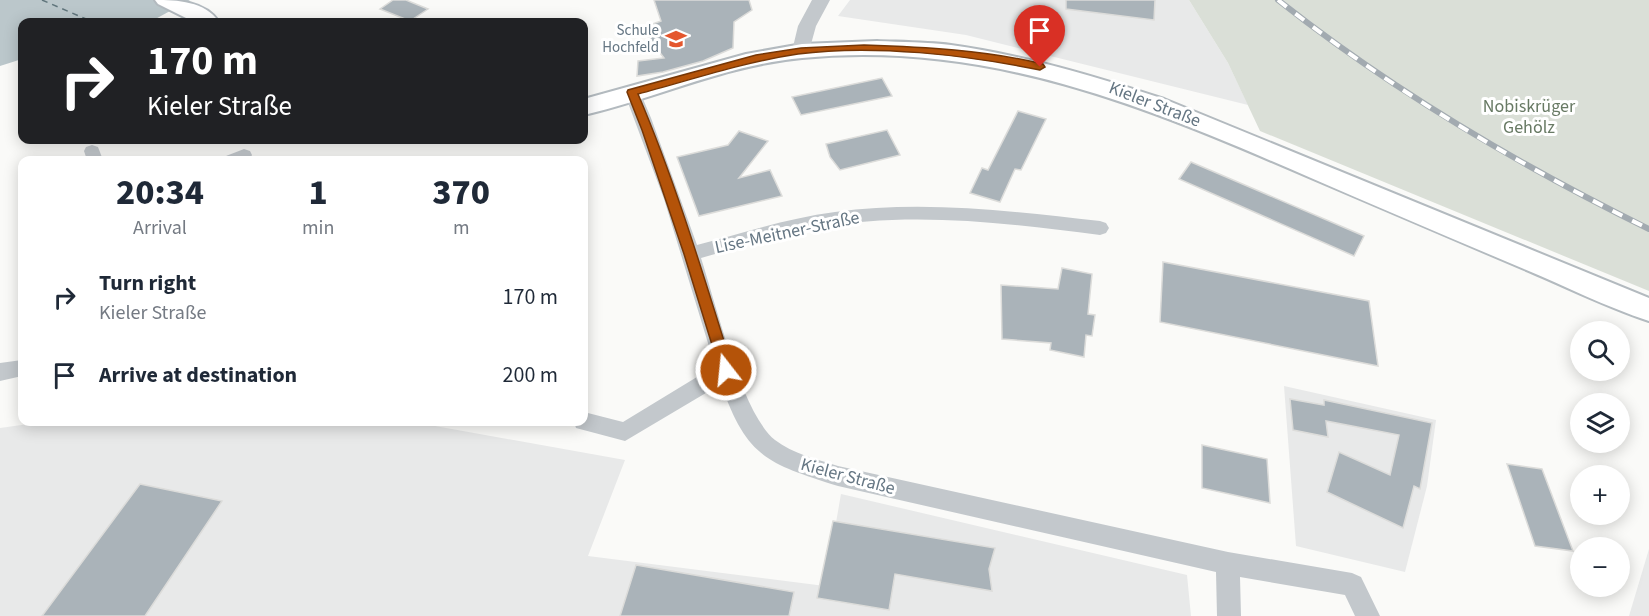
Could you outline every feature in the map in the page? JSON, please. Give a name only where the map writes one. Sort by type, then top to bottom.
[{"type":"main road","points":[[165,0],[201,18]]},
{"type":"main road","name":"Kieler Straße","points":[[588,106],[756,59],[801,51],[864,48],[933,51],[1008,60],[1040,67],[1134,95],[1243,138],[1649,310]]},
{"type":"street","points":[[801,51],[807,26],[821,0]]},
{"type":"street","name":"Kieler Straße","points":[[632,92],[648,130],[690,254],[726,370],[745,414],[760,440],[790,460],[838,476],[1228,562],[1352,585],[1368,616]]},
{"type":"street","name":"Lise-Meitner-Straße","points":[[690,254],[834,218],[882,213],[976,213],[1100,228]]},
{"type":"street","points":[[0,372],[18,369]]},
{"type":"street","points":[[588,423],[625,432],[726,370]]},
{"type":"street","points":[[1228,562],[1228,616]]},
{"type":"shaded area","points":[[0,0],[190,0],[157,18],[18,18],[18,60],[0,66]]},
{"type":"shaded area","points":[[850,0],[1189,0],[1228,63],[1248,105],[966,35],[838,16]]},
{"type":"shaded area","points":[[1284,386],[1436,420],[1427,486],[1405,572],[1296,546]]},
{"type":"shaded area","points":[[18,425],[435,426],[625,460],[588,556],[825,586],[841,494],[1187,575],[1191,616],[0,616],[0,428]]},
{"type":"shaded area","points":[[1649,549],[1649,616],[1629,616]]},
{"type":"green space","name":"Nobiskrüger Gehölz","points":[[1189,0],[1649,0],[1649,291],[1260,131],[1228,63]]},
{"type":"building","points":[[393,0],[406,0],[428,9],[414,18],[402,18],[380,9]]},
{"type":"building","name":"Schule Hochfeld","points":[[654,0],[749,0],[752,10],[734,22],[733,48],[703,61],[663,72],[637,76],[638,61],[664,58],[641,28],[661,21]]},
{"type":"building","points":[[1066,0],[1155,0],[1154,20],[1066,9]]},
{"type":"building","points":[[882,78],[892,96],[801,115],[792,97]]},
{"type":"building","points":[[1018,111],[1046,119],[1021,170],[1015,169],[1000,202],[970,193],[982,168],[988,170]]},
{"type":"building","points":[[887,130],[900,155],[840,170],[830,157],[826,144]]},
{"type":"building","points":[[739,131],[768,141],[739,178],[770,170],[782,196],[699,216],[677,157],[728,145]]},
{"type":"building","points":[[1191,162],[1364,236],[1354,256],[1179,179]]},
{"type":"building","points":[[1163,262],[1369,301],[1378,366],[1160,322]]},
{"type":"building","points":[[1062,268],[1092,274],[1088,314],[1095,315],[1092,336],[1086,335],[1084,357],[1050,350],[1051,343],[1002,339],[1001,285],[1058,289]]},
{"type":"building","points":[[1290,399],[1324,405],[1324,400],[1432,423],[1420,489],[1414,486],[1403,528],[1327,492],[1339,452],[1390,475],[1399,435],[1326,421],[1328,437],[1293,430]]},
{"type":"building","points":[[1202,445],[1267,459],[1270,503],[1202,488]]},
{"type":"building","points":[[1507,464],[1542,469],[1570,543],[1570,551],[1535,546]]},
{"type":"building","points":[[140,484],[222,501],[145,616],[42,616]]},
{"type":"building","points":[[833,521],[995,548],[989,569],[992,591],[895,574],[889,610],[817,598]]},
{"type":"building","points":[[636,565],[794,592],[789,616],[620,616]]},
{"type":"ferry route","points":[[42,0],[84,18]]},
{"type":"railway","points":[[1278,0],[1366,65],[1457,124],[1552,179],[1649,229]]},
{"type":"place","name":"Schule Hochfeld","points":[[676,39]]},
{"type":"route","points":[[726,370],[690,254],[648,130],[632,92],[756,59],[801,51],[847,48],[933,51],[1008,60],[1040,67]]}]
